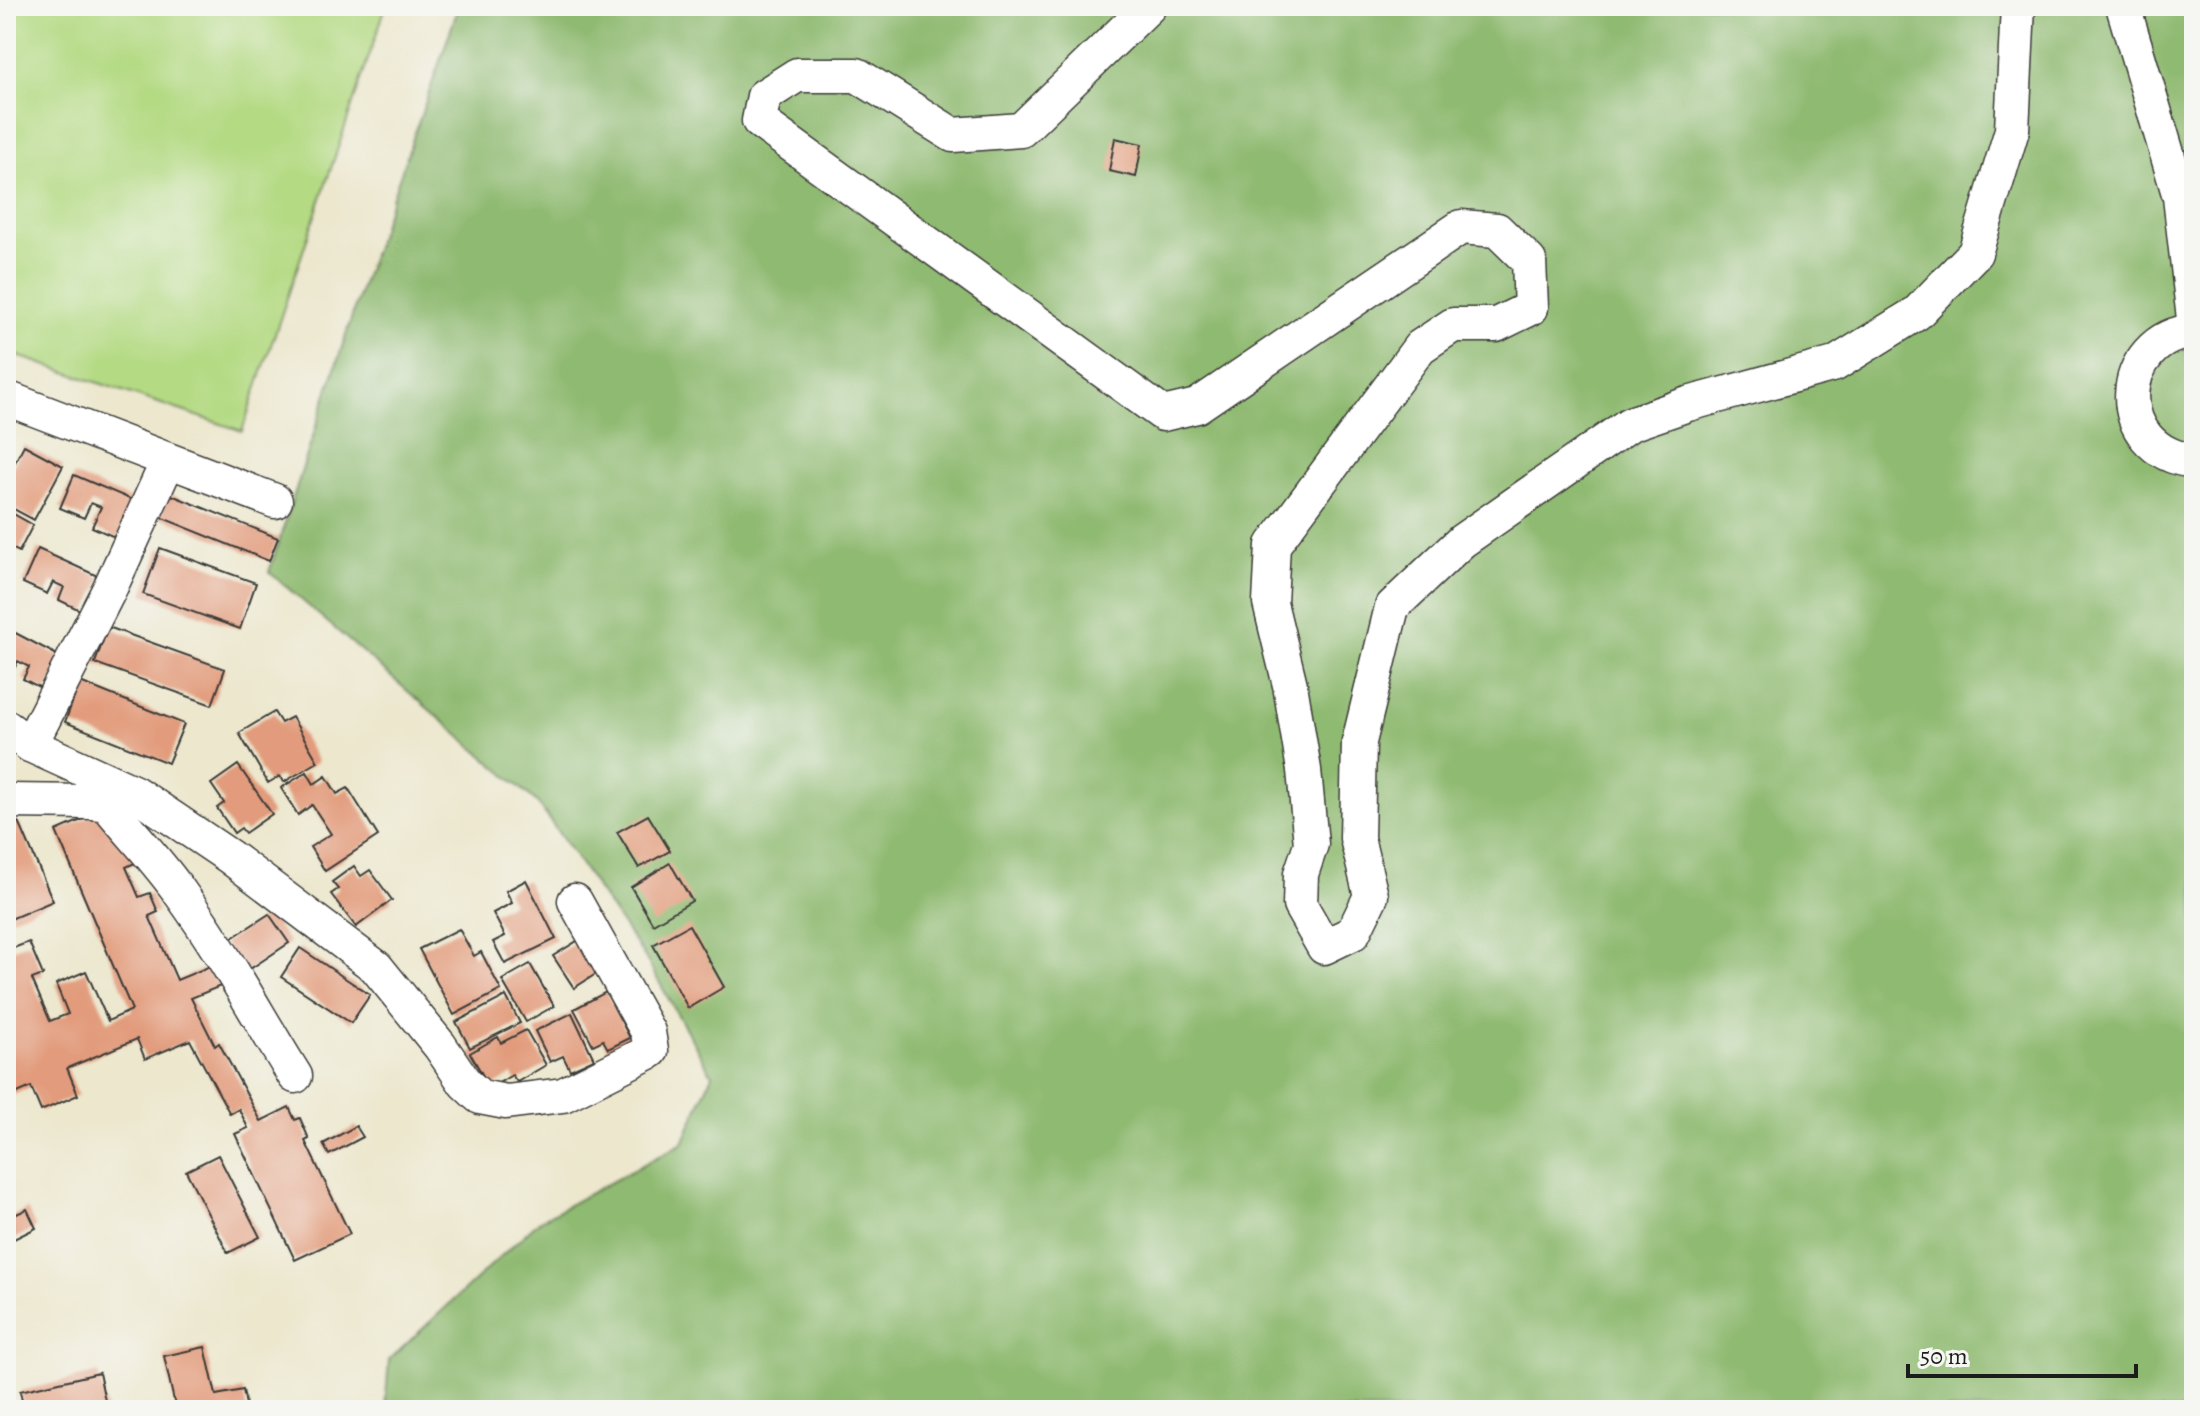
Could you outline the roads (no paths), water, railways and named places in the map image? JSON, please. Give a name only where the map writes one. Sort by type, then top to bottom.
[{"type":"street","points":[[1149,6],[1021,130],[953,135],[857,75],[797,75],[764,96],[759,121],[1163,414],[1197,406],[1461,227],[1497,230],[1529,261],[1531,308],[1496,325],[1453,325],[1420,347],[1273,545],[1270,603],[1290,685],[1304,770],[1311,844],[1301,874],[1300,905],[1324,947],[1353,933],[1371,896],[1357,838],[1359,742],[1392,607],[1462,541],[1630,424],[1688,404],[1835,364],[1917,313],[1975,253],[2012,130],[2018,6]]},
{"type":"street","points":[[2123,6],[2180,197],[2194,319]]},
{"type":"street","points":[[2194,331],[2165,340],[2146,355],[2134,379],[2131,403],[2139,427],[2151,445],[2178,459],[2194,461]]},
{"type":"street","points":[[6,398],[275,501]]},
{"type":"street","points":[[168,461],[110,588],[18,736],[135,793],[230,857],[376,967],[440,1046],[465,1083],[480,1097],[506,1102],[563,1095],[651,1051],[648,1032],[575,901]]},
{"type":"street","points":[[6,801],[107,804],[180,891],[239,981],[295,1076]]}]
